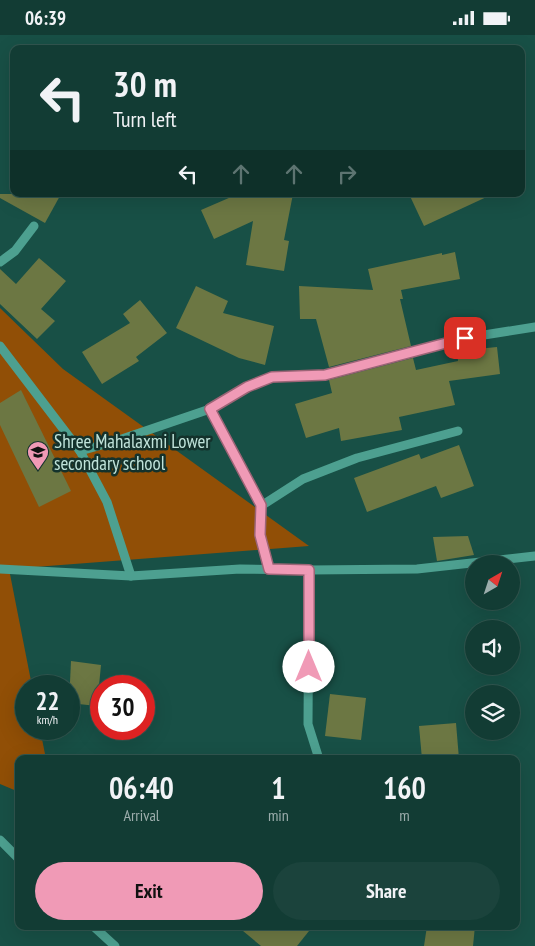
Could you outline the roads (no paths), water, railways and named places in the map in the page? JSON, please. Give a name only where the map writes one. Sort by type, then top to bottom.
[{"type":"street","points":[[0,262],[15,251],[34,226]]},
{"type":"street","points":[[80,451],[116,441],[210,409],[247,387],[272,377],[325,375],[465,338],[535,327]]},
{"type":"street","points":[[0,346],[80,451],[107,502],[131,576]]},
{"type":"street","points":[[210,409],[261,505],[260,535],[269,569]]},
{"type":"street","points":[[261,505],[303,479],[357,458],[458,431]]},
{"type":"street","points":[[0,569],[131,576],[240,569],[417,569],[535,556]]},
{"type":"street","points":[[309,570],[308,724],[318,755]]},
{"type":"street","points":[[0,840],[15,855]]},
{"type":"street","points":[[97,930],[115,946]]},
{"type":"place","name":"Shree Mahalaxmi Lower secondary school","points":[[38,471]]}]
